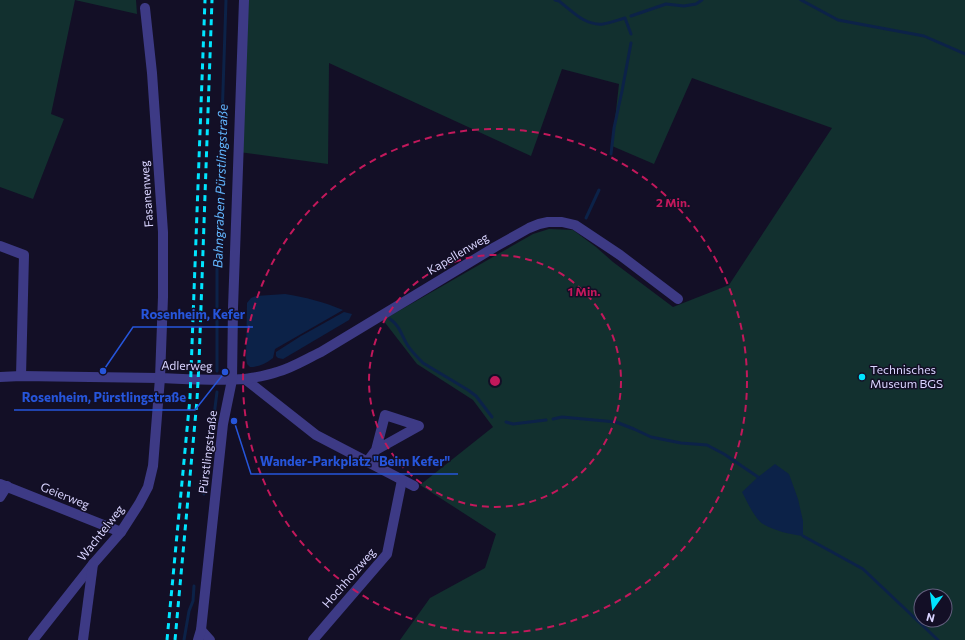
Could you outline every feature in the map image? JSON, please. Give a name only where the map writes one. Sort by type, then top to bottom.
[{"type":"street","name":"Pürstlingstraße","points":[[210,640],[200,635],[223,424],[232,380],[232,308],[244,0]]},
{"type":"street","name":"Fasanenweg","points":[[145,8],[152,73],[163,232],[163,297],[160,378]]},
{"type":"street","name":"Kapellenweg","points":[[245,379],[278,372],[321,352],[495,247],[529,228],[548,222],[562,222],[575,225],[678,299]]},
{"type":"street","points":[[0,246],[24,255],[22,376]]},
{"type":"street","name":"Adlerweg","points":[[0,377],[160,378],[184,380],[245,379]]},
{"type":"street","name":"Wachtelweg","points":[[33,640],[93,564],[121,532],[148,487],[153,466],[160,378]]},
{"type":"street","points":[[245,379],[316,435],[414,486]]},
{"type":"street","points":[[367,462],[376,450]]},
{"type":"street","name":"Hochholzweg","points":[[313,640],[387,554],[402,480]]},
{"type":"street","points":[[0,497],[3,485]]},
{"type":"street","name":"Geierweg","points":[[3,485],[121,532]]},
{"type":"street","points":[[83,640],[93,564]]},
{"type":"green space","points":[[0,0],[75,0],[51,114],[64,119],[33,199],[0,187]]},
{"type":"green space","points":[[75,0],[136,0],[137,14]]},
{"type":"green space","points":[[244,0],[965,0],[965,640],[400,640],[430,598],[485,568],[496,534],[420,485],[493,427],[473,400],[417,364],[383,320],[533,234],[549,229],[573,230],[673,307],[729,285],[832,128],[692,78],[654,164],[612,146],[619,84],[562,69],[531,156],[329,63],[328,164],[239,152]]},
{"type":"water","points":[[285,294],[314,300],[343,310],[275,349],[273,358],[267,362],[259,366],[250,367],[247,364],[246,358],[247,303],[251,298],[256,296]]},
{"type":"water","points":[[344,312],[352,314],[349,320],[283,359],[276,356],[276,352]]},
{"type":"water","points":[[775,464],[789,474],[798,499],[803,521],[803,536],[772,529],[763,524],[754,514],[742,492]]},
{"type":"waterway","name":"Bahngraben Pürstlingstraße","points":[[217,371],[217,270],[226,0]]},
{"type":"waterway","points":[[555,0],[559,1],[579,17],[590,23],[603,24],[625,18],[631,34]]},
{"type":"waterway","points":[[631,16],[666,4],[684,6],[696,4],[702,0]]},
{"type":"waterway","points":[[801,0],[838,20],[924,36],[965,54]]},
{"type":"waterway","points":[[611,154],[614,128],[631,43]]},
{"type":"waterway","points":[[586,218],[599,190]]},
{"type":"waterway","points":[[390,319],[399,328],[410,348],[423,363],[476,396],[492,417]]},
{"type":"waterway","name":"Bahngraben Pürstlingstraße","points":[[204,494],[217,392]]},
{"type":"waterway","points":[[553,419],[562,417],[616,422],[651,437],[681,443],[707,445],[724,454],[758,477]]},
{"type":"waterway","points":[[506,422],[513,424],[546,420]]},
{"type":"waterway","points":[[803,536],[863,569],[938,640]]},
{"type":"waterway","points":[[184,640],[189,611],[193,601],[194,586]]},
{"type":"railway","points":[[167,640],[190,398],[205,0]]},
{"type":"railway","points":[[175,640],[197,400],[212,0]]},
{"type":"place","name":"Rosenheim, Kefer","points":[[103,371]]},
{"type":"place","name":"Rosenheim, Pürstlingstraße","points":[[225,372]]},
{"type":"place","name":"Technisches Museum BGS","points":[[862,377]]},
{"type":"place","name":"Wander-Parkplatz \"Beim Kefer\"","points":[[234,421]]}]
